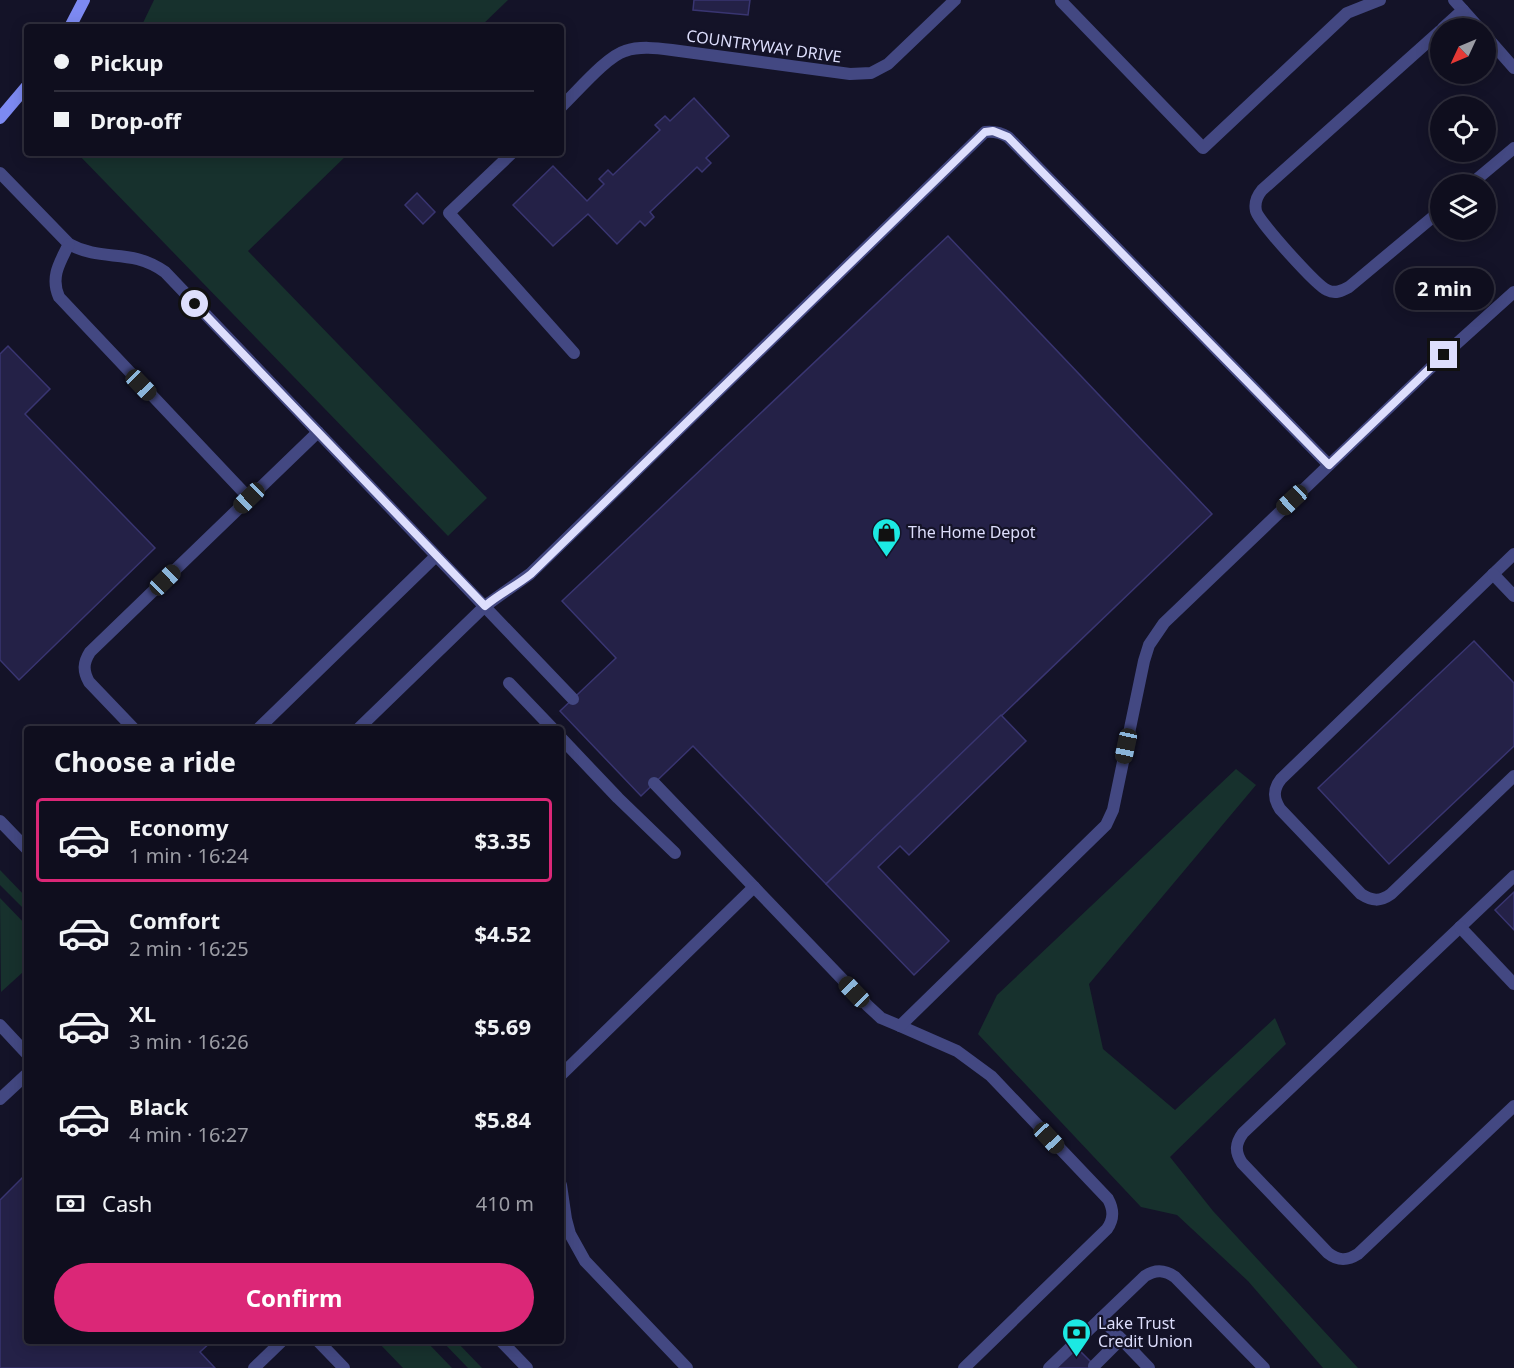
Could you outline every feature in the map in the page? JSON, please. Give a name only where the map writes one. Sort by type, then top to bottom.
[{"type":"street","points":[[72,24],[84,0]]},
{"type":"street","name":"COUNTRYWAY DRIVE","points":[[564,103],[614,56],[632,49],[672,50],[850,74],[871,73],[888,64],[955,0]]},
{"type":"street","points":[[1062,0],[1203,148],[1347,13],[1380,0]]},
{"type":"street","points":[[1454,0],[1470,18]]},
{"type":"street","points":[[1454,18],[1463,10]]},
{"type":"street","points":[[1430,40],[1262,190],[1255,204],[1260,220],[1320,285],[1334,292],[1349,287],[1430,219]]},
{"type":"street","points":[[1496,48],[1514,68]]},
{"type":"street","points":[[0,118],[24,90]]},
{"type":"street","points":[[361,726],[495,597],[531,574],[985,132],[993,131],[1008,137],[1329,465]]},
{"type":"street","points":[[1483,174],[1514,148]]},
{"type":"street","points":[[509,156],[449,213],[574,353]]},
{"type":"street","points":[[0,173],[69,244],[93,254],[126,255],[141,259],[165,272],[573,699]]},
{"type":"street","points":[[69,244],[55,274],[59,297],[249,498]]},
{"type":"street","points":[[900,1026],[1106,825],[1113,810],[1144,660],[1156,634],[1164,623],[1444,355],[1514,292]]},
{"type":"street","points":[[131,726],[89,682],[85,675],[85,659],[318,432]]},
{"type":"street","points":[[1514,554],[1281,779],[1274,794],[1275,802],[1280,809],[1361,894],[1376,900],[1384,899],[1391,894],[1514,776]]},
{"type":"street","points":[[261,726],[436,556]]},
{"type":"street","points":[[1493,574],[1514,596]]},
{"type":"street","points":[[509,682],[550,726]]},
{"type":"street","points":[[564,741],[675,853]]},
{"type":"street","points":[[654,783],[880,1018],[957,1051],[991,1076],[1107,1199],[1113,1214],[1112,1223],[1107,1229],[964,1368]]},
{"type":"street","points":[[0,821],[24,846]]},
{"type":"street","points":[[1514,876],[1243,1133],[1236,1148],[1238,1156],[1328,1253],[1342,1260],[1351,1258],[1514,1106]]},
{"type":"street","points":[[564,1072],[754,887]]},
{"type":"street","points":[[1460,927],[1514,984]]},
{"type":"street","points":[[0,1025],[24,1051]]},
{"type":"street","points":[[0,1099],[24,1077]]},
{"type":"street","points":[[564,1205],[570,1234],[585,1262],[687,1368]]},
{"type":"street","points":[[1049,1368],[1145,1276],[1152,1272],[1168,1272],[1175,1276],[1264,1368]]},
{"type":"street","points":[[1101,1318],[1149,1368]]},
{"type":"street","points":[[1094,1366],[1122,1339]]},
{"type":"street","points":[[254,1368],[279,1344]]},
{"type":"street","points":[[321,1344],[344,1368]]},
{"type":"street","points":[[504,1344],[527,1368]]},
{"type":"green space","points":[[154,0],[508,0],[483,24],[142,24]]},
{"type":"green space","points":[[80,156],[346,156],[248,251],[487,498],[448,536]]},
{"type":"green space","points":[[1236,769],[1256,785],[1089,984],[1103,1049],[1175,1110],[1275,1018],[1286,1044],[1170,1157],[1213,1211],[1358,1368],[1323,1368],[1248,1281],[1177,1215],[1141,1207],[978,1034],[997,995]]},
{"type":"green space","points":[[0,870],[24,895],[24,909],[0,885]]},
{"type":"green space","points":[[0,898],[24,923],[24,973],[1,992]]},
{"type":"green space","points":[[380,1344],[429,1344],[452,1368],[403,1368]]},
{"type":"green space","points":[[445,1344],[459,1344],[482,1368],[468,1368]]},
{"type":"building","points":[[694,0],[750,0],[748,15],[693,10]]},
{"type":"building","points":[[694,98],[729,136],[706,158],[711,163],[702,172],[697,167],[650,212],[654,217],[645,226],[640,221],[617,244],[588,214],[553,246],[513,205],[553,166],[587,201],[604,184],[599,179],[608,170],[613,175],[660,130],[655,125],[665,116],[670,121]]},
{"type":"building","points":[[417,193],[435,212],[423,224],[405,205]]},
{"type":"building","name":"The Home Depot","points":[[948,236],[1212,514],[826,884],[693,746],[641,796],[560,711],[616,658],[562,601]]},
{"type":"building","points":[[8,346],[50,389],[25,414],[155,548],[19,680],[0,660],[0,354]]},
{"type":"building","points":[[1474,641],[1514,683],[1514,746],[1389,864],[1318,788]]},
{"type":"building","points":[[1001,715],[1026,741],[909,855],[900,846],[878,867],[949,941],[914,975],[826,884]]},
{"type":"building","points":[[1514,892],[1514,930],[1495,910]]},
{"type":"building","points":[[24,1176],[24,1344],[209,1344],[200,1352],[215,1368],[0,1368],[0,1200]]},
{"type":"building","name":"Lake Trust Credit Union","points":[[1077,1348],[1097,1368],[1056,1368]]},
{"type":"place","name":"The Home Depot","points":[[887,558]]},
{"type":"place","name":"Lake Trust Credit Union","points":[[1077,1358]]},
{"type":"route","points":[[195,304],[485,606],[531,574],[985,132],[993,131],[1008,137],[1329,465],[1444,355]]}]
